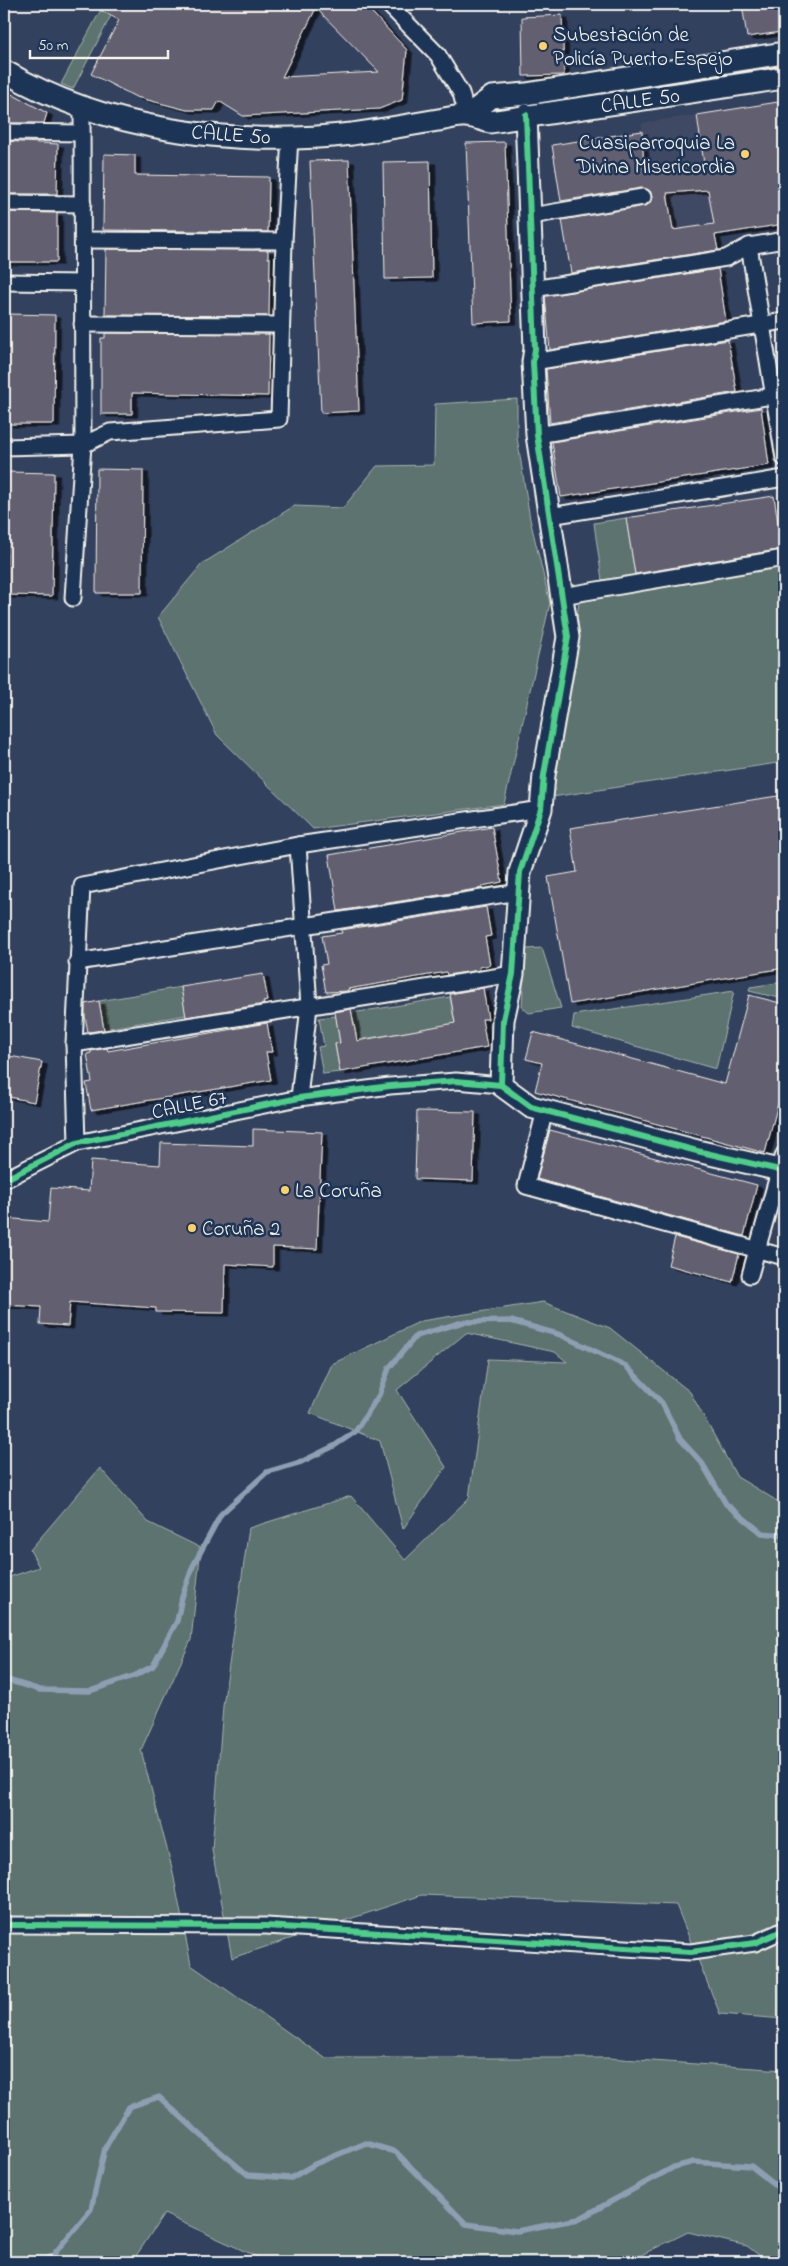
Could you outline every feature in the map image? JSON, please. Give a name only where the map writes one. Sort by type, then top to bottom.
[{"type":"street","points":[[388,4],[438,55],[461,93],[467,116]]},
{"type":"street","name":"CALLE 50","points":[[467,116],[492,97],[526,94],[784,53]]},
{"type":"street","name":"CALLE 50","points":[[4,71],[82,109],[187,132],[290,137],[351,134],[467,116],[490,122],[526,115],[784,78]]},
{"type":"street","points":[[73,598],[83,446],[82,324],[84,240],[82,109]]},
{"type":"street","points":[[526,115],[531,216],[535,349],[533,362],[537,435],[568,637],[544,775],[541,809],[520,872],[513,974],[503,1020],[501,1085],[530,1107],[698,1151],[783,1165],[750,1275]]},
{"type":"street","points":[[4,132],[82,133]]},
{"type":"street","points":[[4,447],[83,446],[110,432],[279,419],[284,241],[290,137]]},
{"type":"street","points":[[531,216],[643,197]]},
{"type":"street","points":[[4,203],[83,204]]},
{"type":"street","points":[[84,240],[284,241]]},
{"type":"street","points":[[533,289],[726,258],[750,246],[784,240]]},
{"type":"street","points":[[750,246],[762,324],[779,395],[784,458]]},
{"type":"street","points":[[4,282],[83,284]]},
{"type":"street","points":[[533,362],[784,320]]},
{"type":"street","points":[[82,324],[281,325]]},
{"type":"street","points":[[537,435],[779,395]]},
{"type":"street","points":[[550,516],[784,478]]},
{"type":"street","points":[[562,596],[784,558]]},
{"type":"street","points":[[77,1143],[74,1044],[82,886],[298,845],[541,809]]},
{"type":"street","points":[[298,845],[309,1006],[299,1098]]},
{"type":"street","points":[[77,962],[519,892]]},
{"type":"street","points":[[74,1044],[513,974]]},
{"type":"street","name":"CALLE 67","points":[[4,1180],[77,1143],[299,1098],[390,1086],[456,1082],[501,1085]]},
{"type":"street","points":[[546,1110],[526,1186],[784,1257]]},
{"type":"street","points":[[4,1925],[266,1926],[691,1952],[755,1943],[784,1930]]},
{"type":"shaded area","points":[[697,115],[714,224],[648,234],[639,161],[643,159],[642,123]]},
{"type":"green space","points":[[104,4],[117,4],[73,89],[61,84]]},
{"type":"green space","points":[[517,399],[517,437],[530,519],[550,603],[504,804],[313,829],[217,735],[158,617],[202,564],[294,506],[343,508],[377,466],[434,465],[435,404]]},
{"type":"green space","points":[[626,518],[635,575],[602,580],[594,523]]},
{"type":"green space","points":[[784,565],[784,762],[552,797],[579,602]]},
{"type":"green space","points":[[542,948],[561,1008],[529,1013],[522,1007],[525,953],[527,949]]},
{"type":"green space","points":[[784,982],[784,999],[749,991],[750,987]]},
{"type":"green space","points":[[181,987],[186,1015],[104,1029],[99,1001]]},
{"type":"green space","points":[[734,991],[716,1069],[572,1028],[574,1015]]},
{"type":"green space","points":[[450,997],[455,1024],[357,1040],[352,1013]]},
{"type":"green space","points":[[336,1016],[340,1043],[335,1045],[340,1072],[323,1074],[318,1047],[324,1046],[319,1018]]},
{"type":"green space","points":[[543,1302],[610,1328],[690,1392],[737,1477],[784,1505],[784,2019],[720,2014],[676,1905],[422,1895],[232,1958],[212,1850],[223,1706],[249,1528],[351,1496],[405,1560],[469,1498],[488,1359],[567,1362],[555,1352],[466,1333],[397,1390],[446,1467],[403,1529],[380,1441],[310,1413],[332,1364],[421,1321]]},
{"type":"green space","points":[[100,1468],[148,1522],[201,1548],[191,1640],[141,1750],[172,1868],[191,1965],[325,2058],[608,2058],[784,2070],[784,2262],[768,2262],[747,2246],[688,2232],[627,2262],[268,2262],[164,2214],[132,2262],[4,2262],[4,1579],[39,1567],[30,1550]]},
{"type":"building","points":[[89,4],[364,4],[407,50],[402,100],[379,109],[243,116],[219,101],[214,110],[187,110],[136,97],[91,74],[119,20]],"holes":[[[316,8],[379,72],[282,77]]]},
{"type":"building","points":[[742,4],[784,4],[784,19],[779,20],[781,32],[747,37]]},
{"type":"building","name":"Subestación de Policía Puerto Espejo","points":[[562,15],[564,75],[523,76],[522,17]]},
{"type":"building","points":[[4,90],[47,113],[44,123],[4,123]]},
{"type":"building","points":[[784,101],[784,224],[715,235],[718,250],[571,273],[562,220],[645,206],[649,204],[652,196],[650,191],[641,188],[561,201],[552,145],[642,131],[644,170],[704,164],[697,115]],"holes":[[[708,190],[714,224],[673,230],[667,193]]]},
{"type":"building","points":[[4,141],[58,144],[57,194],[4,194]]},
{"type":"building","points":[[505,142],[511,321],[473,323],[466,143]]},
{"type":"building","points":[[104,154],[135,155],[135,175],[269,177],[268,232],[103,230]]},
{"type":"building","points":[[349,160],[359,411],[321,413],[310,161]]},
{"type":"building","points":[[430,161],[432,278],[385,279],[383,162]]},
{"type":"building","points":[[4,212],[57,213],[57,262],[4,262]]},
{"type":"building","points":[[106,249],[268,250],[268,258],[270,258],[269,316],[105,315]]},
{"type":"building","points":[[718,269],[726,321],[550,350],[545,296]]},
{"type":"building","points":[[8,314],[55,315],[54,424],[7,424]]},
{"type":"building","points":[[105,333],[269,334],[268,396],[132,393],[132,414],[101,414],[101,338],[105,338]]},
{"type":"building","points":[[728,340],[737,392],[550,423],[546,369]]},
{"type":"building","points":[[761,408],[769,465],[561,497],[552,442]]},
{"type":"building","points":[[97,469],[143,470],[142,593],[96,593]]},
{"type":"building","points":[[7,472],[54,473],[52,596],[6,595]]},
{"type":"building","points":[[774,496],[782,549],[635,574],[626,518]]},
{"type":"building","points":[[784,795],[784,968],[570,1004],[548,877],[577,872],[570,828]]},
{"type":"building","points":[[492,827],[502,882],[482,886],[483,888],[338,911],[329,855]]},
{"type":"building","points":[[486,907],[491,936],[485,937],[490,965],[479,967],[480,970],[447,975],[446,972],[348,989],[348,991],[326,992],[321,965],[327,964],[322,936],[342,933],[341,930]]},
{"type":"building","points":[[263,974],[268,1001],[263,1002],[264,1004],[186,1017],[181,987]]},
{"type":"building","points":[[483,988],[488,1019],[482,1019],[487,1047],[340,1072],[335,1044],[340,1043],[335,1012],[351,1009],[357,1041],[455,1023],[450,994]]},
{"type":"building","points":[[749,995],[784,1004],[784,1081],[765,1153],[535,1091],[542,1063],[526,1059],[533,1032],[725,1084]]},
{"type":"building","points":[[99,1001],[104,1030],[88,1032],[85,1004]]},
{"type":"building","points":[[267,1023],[272,1052],[266,1052],[271,1080],[91,1110],[86,1083],[92,1082],[87,1054],[91,1053],[91,1051],[107,1048],[108,1051]]},
{"type":"building","points":[[4,1055],[42,1062],[34,1102],[4,1096]]},
{"type":"building","points":[[417,1111],[475,1112],[473,1181],[415,1179]]},
{"type":"building","points":[[253,1129],[322,1132],[317,1249],[273,1247],[273,1267],[225,1264],[224,1313],[156,1312],[156,1308],[70,1302],[68,1326],[40,1324],[41,1307],[4,1305],[4,1218],[48,1222],[51,1188],[89,1191],[91,1160],[160,1165],[161,1143],[253,1146]]},
{"type":"building","points":[[550,1130],[757,1185],[744,1236],[537,1179]]},
{"type":"building","points":[[675,1237],[739,1254],[732,1282],[668,1265]]},
{"type":"waterway","points":[[4,1679],[40,1690],[90,1691],[136,1675],[153,1666],[177,1621],[182,1597],[193,1566],[221,1514],[267,1472],[301,1462],[334,1446],[355,1432],[379,1395],[389,1368],[416,1336],[463,1322],[511,1321],[561,1335],[626,1366],[662,1403],[680,1439],[702,1463],[726,1504],[762,1533],[784,1535]]},
{"type":"waterway","points":[[43,2262],[54,2254],[91,2209],[105,2148],[129,2107],[159,2097],[248,2175],[291,2178],[315,2164],[366,2143],[396,2152],[466,2224],[517,2231],[579,2219],[674,2167],[694,2162],[751,2166],[784,2192]]},
{"type":"cycle path","points":[[501,1085],[503,1020],[513,974],[520,872],[541,809],[544,775],[568,637],[537,435],[526,115]]},
{"type":"cycle path","points":[[4,1180],[77,1143],[299,1098],[390,1086],[456,1081],[501,1085],[531,1107],[697,1151],[784,1171]]},
{"type":"cycle path","points":[[4,1925],[266,1926],[691,1952],[755,1943],[784,1930]]},
{"type":"place","name":"Subestación de Policía Puerto Espejo","points":[[543,46]]},
{"type":"place","name":"Cuasiparroquia La Divina Misericordia","points":[[745,154]]},
{"type":"place","name":"La Coruña","points":[[285,1190]]},
{"type":"place","name":"Coruña 2","points":[[192,1228]]}]
